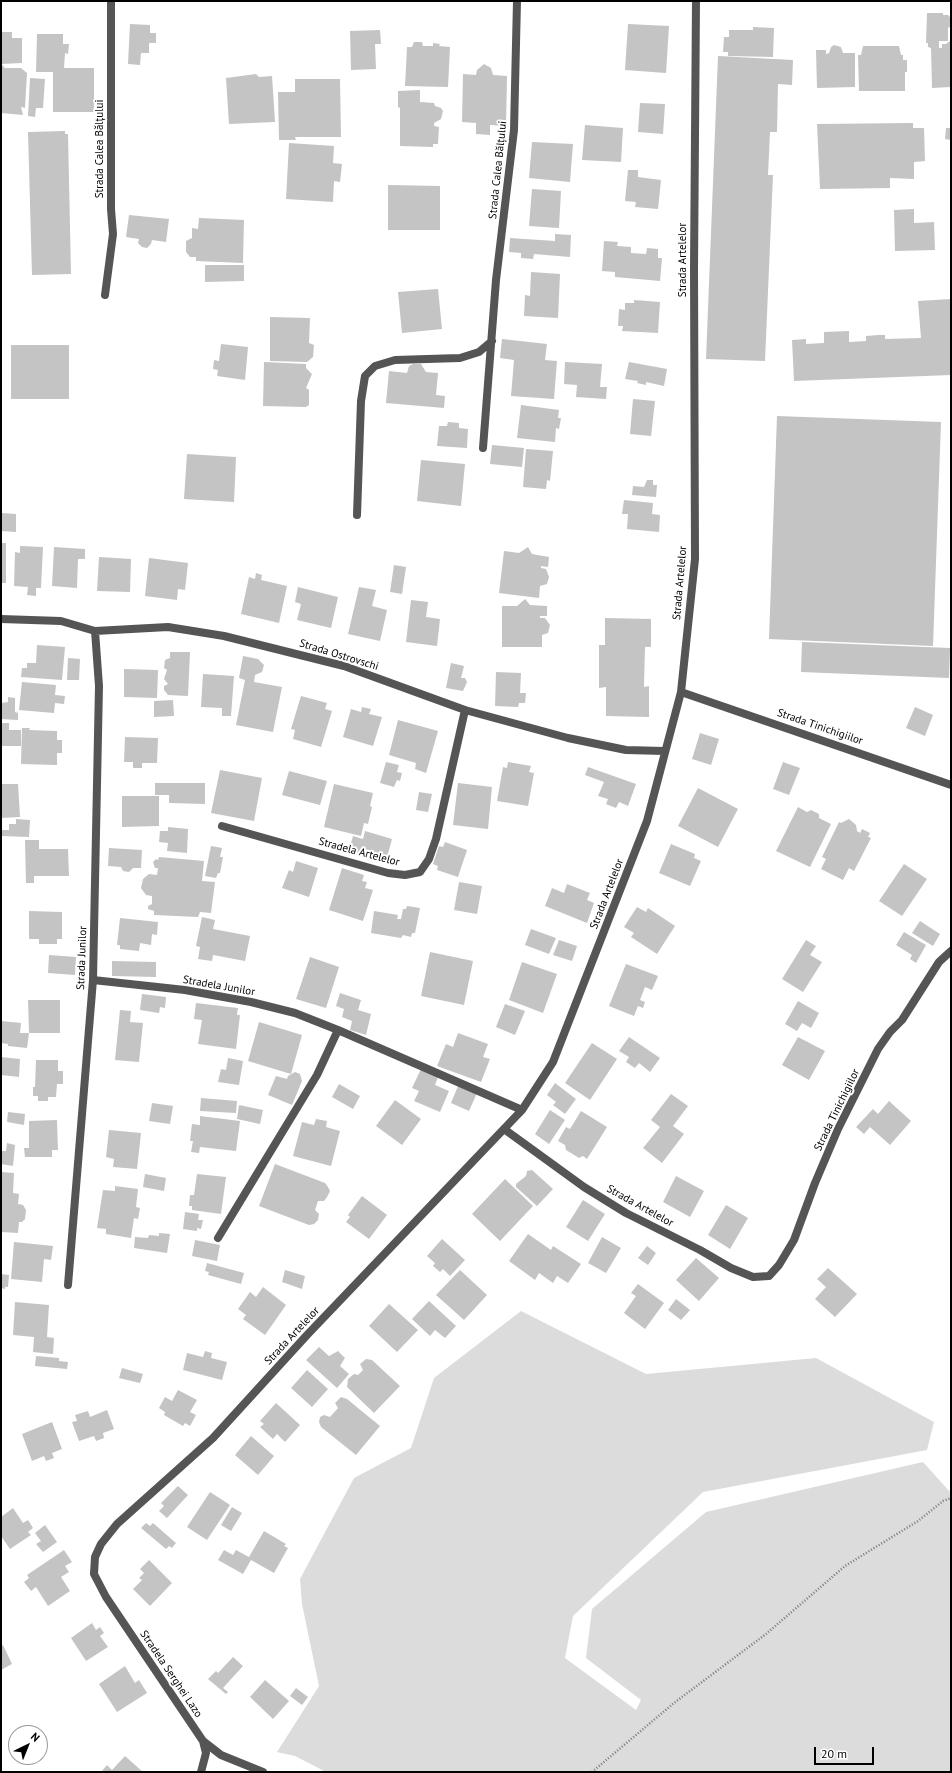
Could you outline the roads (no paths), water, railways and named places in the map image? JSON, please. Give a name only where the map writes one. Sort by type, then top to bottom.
[{"type":"street","name":"Strada Calea Bălțului","points":[[105,296],[113,234],[111,209],[110,1]]},
{"type":"street","name":"Strada Calea Bălțului","points":[[483,448],[496,280],[514,130],[517,1]]},
{"type":"street","name":"Strada Artelelor","points":[[95,1557],[101,1544],[117,1524],[213,1438],[307,1335],[522,1110],[553,1062],[647,821],[664,751],[681,692],[695,559],[694,268],[696,1]]},
{"type":"street","points":[[357,515],[361,401],[365,376],[374,366],[395,360],[460,358],[479,352],[492,341]]},
{"type":"street","name":"Strada Ostrovschi","points":[[1,619],[61,621],[95,631],[168,627],[224,636],[344,666],[465,710],[568,738],[626,750],[664,751]]},
{"type":"street","name":"Strada Junilor","points":[[68,1285],[93,980],[99,686],[95,631]]},
{"type":"street","name":"Strada Tinichigiilor","points":[[681,692],[951,785]]},
{"type":"street","name":"Stradela Artelelor","points":[[222,826],[388,873],[405,875],[420,872],[429,859],[436,839],[465,710]]},
{"type":"street","name":"Strada Tinichigiilor","points":[[753,1277],[769,1276],[780,1265],[794,1240],[815,1183],[838,1130],[878,1049],[890,1032],[906,1015],[939,962],[951,951]]},
{"type":"street","name":"Stradela Junilor","points":[[93,980],[185,990],[251,1002],[295,1014],[338,1030],[522,1110]]},
{"type":"street","points":[[218,1238],[317,1075],[338,1030]]},
{"type":"street","name":"Strada Artelelor","points":[[504,1129],[584,1187],[626,1213],[700,1250],[731,1268],[753,1277]]},
{"type":"street","name":"Stradela Serghei Lazo","points":[[95,1557],[94,1574],[106,1597],[203,1741],[221,1755],[264,1772]]},
{"type":"street","points":[[201,1772],[206,1752],[203,1741]]}]
